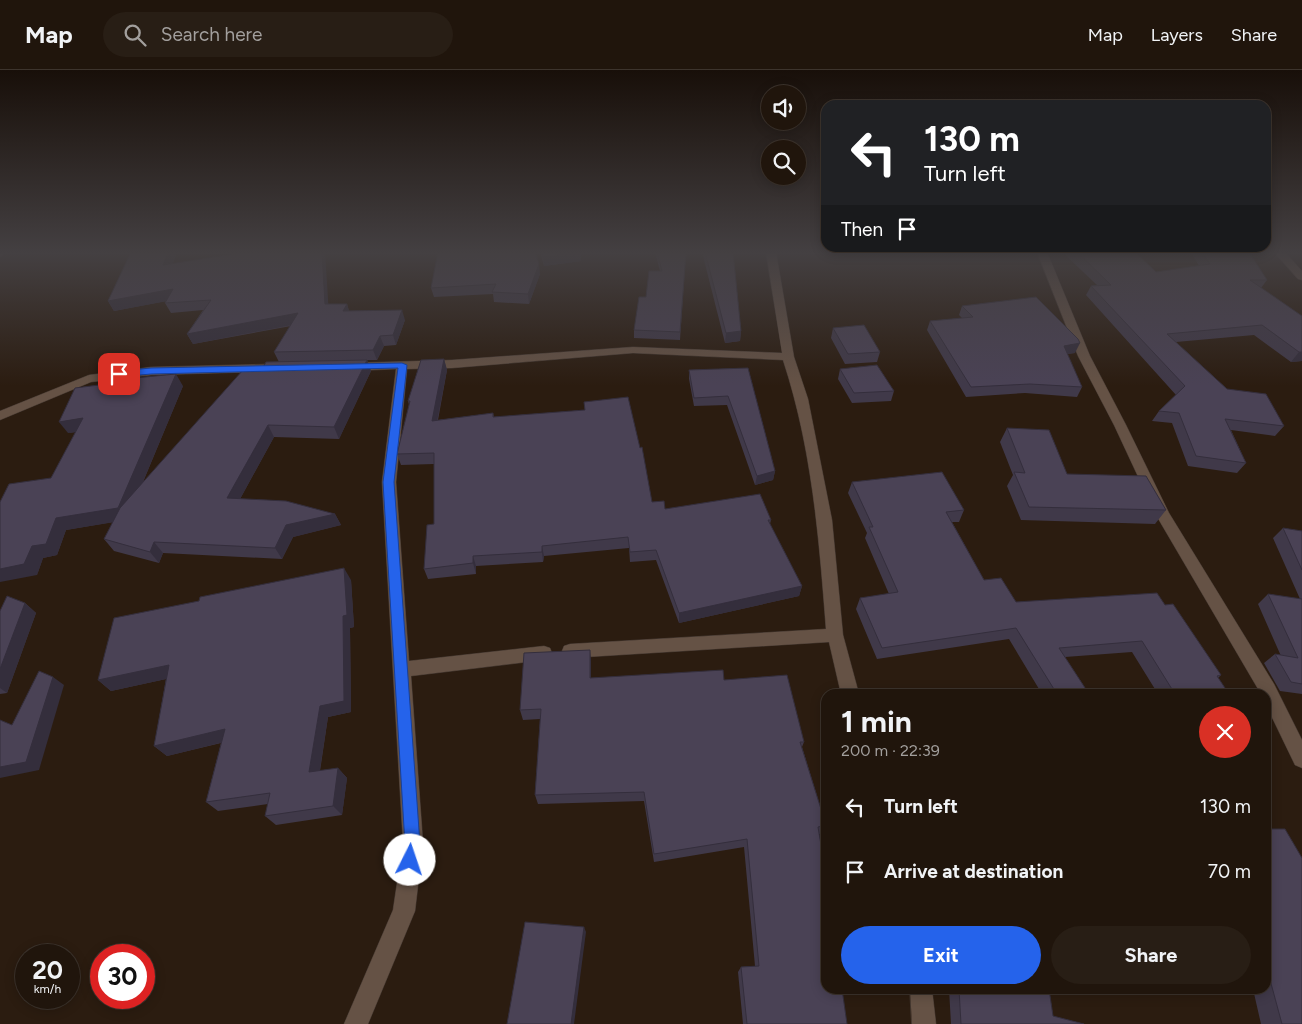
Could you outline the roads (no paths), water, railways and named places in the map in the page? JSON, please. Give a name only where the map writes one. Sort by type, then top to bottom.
[{"type":"street","points":[[778,297],[788,357],[802,398],[825,520],[835,635],[849,689]]},
{"type":"street","points":[[1060,297],[1084,356],[1120,425],[1163,515],[1267,689]]},
{"type":"street","points":[[342,367],[452,364],[632,350],[788,357]]},
{"type":"street","points":[[356,1024],[404,910],[413,844],[388,482],[402,365]]},
{"type":"street","points":[[0,416],[34,400],[89,379],[151,371],[292,368]]},
{"type":"street","points":[[400,670],[558,652],[835,635]]},
{"type":"street","points":[[1271,696],[1302,759]]},
{"type":"street","points":[[921,994],[924,1024]]}]
